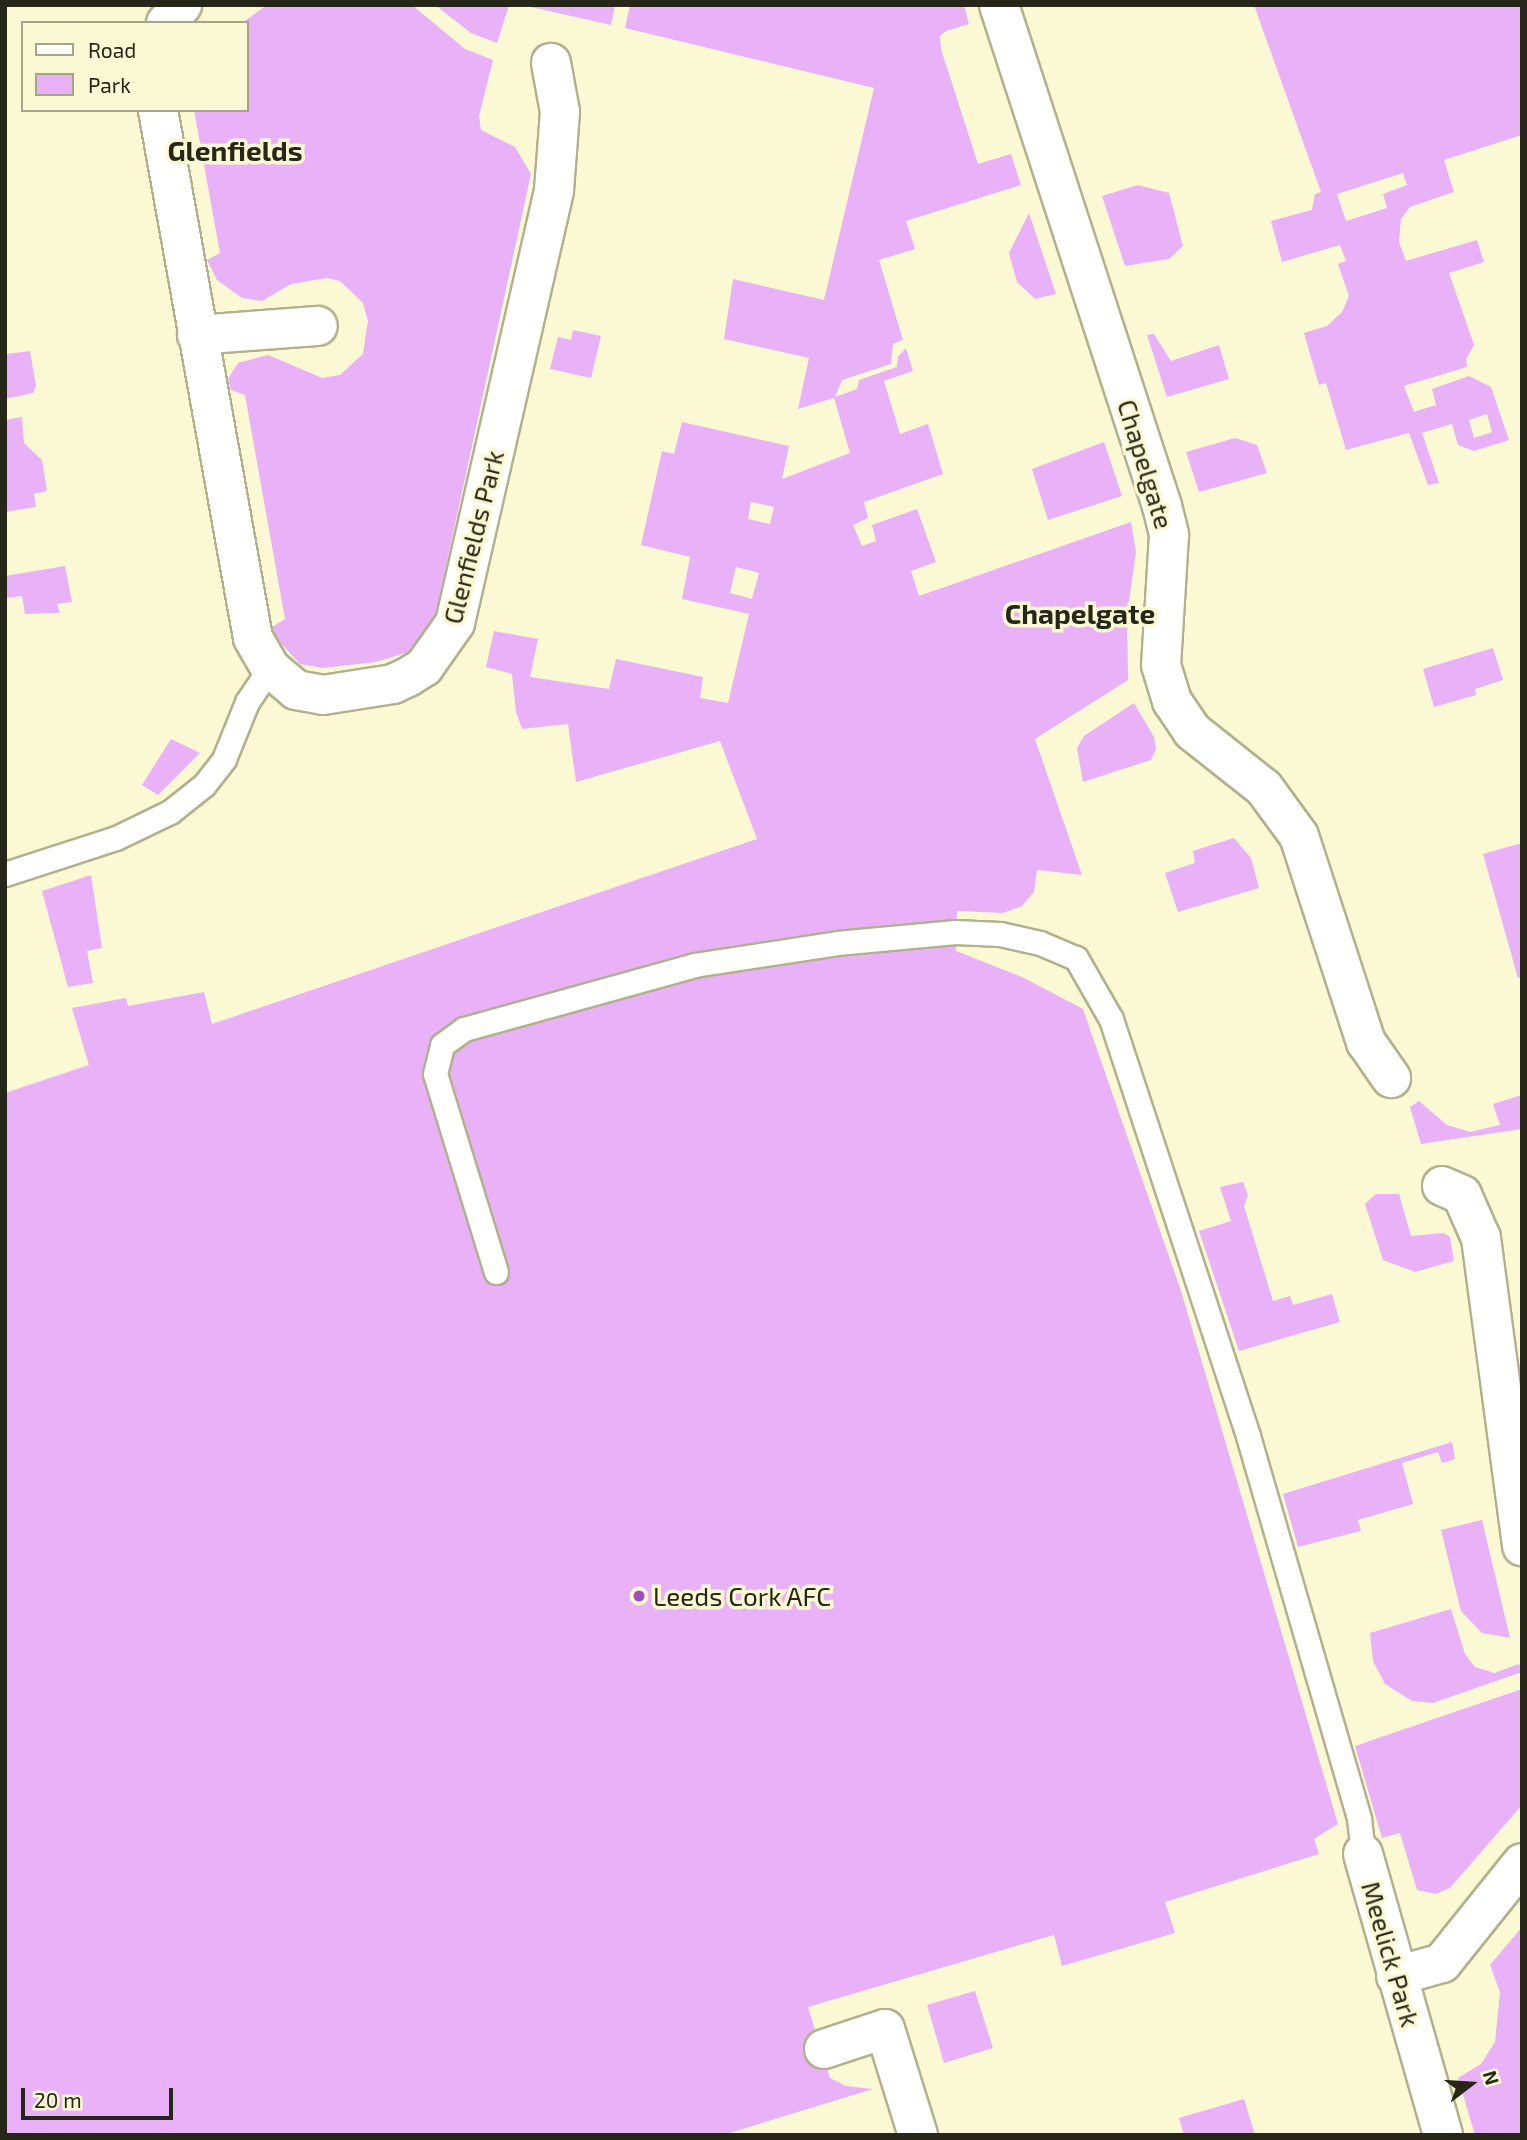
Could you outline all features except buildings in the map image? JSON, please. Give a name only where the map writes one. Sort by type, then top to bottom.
[{"type":"street","points":[[168,21],[181,5]]},
{"type":"street","name":"Chapelgate","points":[[999,5],[1166,525],[1168,569],[1161,666],[1172,701],[1192,731],[1264,788],[1299,836],[1366,1042],[1391,1078]]},
{"type":"street","name":"Glenfields Park","points":[[158,112],[242,599],[253,638],[270,668],[296,690],[323,695],[393,684],[424,667],[456,623],[554,190],[560,112],[551,64]]},
{"type":"street","points":[[197,335],[318,326]]},
{"type":"street","points":[[1442,1186],[1462,1195],[1481,1238],[1522,1546]]},
{"type":"street","name":"Meelick Park","points":[[1363,1854],[1443,2135]]},
{"type":"street","points":[[1396,1976],[1442,1963],[1522,1863]]},
{"type":"street","points":[[824,2049],[885,2029],[918,2135]]},
{"type":"lane","points":[[5,874],[116,838],[170,812],[204,785],[224,759],[247,702],[270,668]]},
{"type":"lane","points":[[496,1272],[435,1074],[442,1045],[464,1029],[694,965],[837,943],[955,932],[1000,934],[1040,943],[1076,958],[1111,1019],[1248,1436],[1359,1819],[1363,1854]]},
{"type":"green space","points":[[267,5],[412,5],[465,49],[493,60],[479,116],[481,130],[515,147],[531,174],[434,621],[409,652],[376,662],[322,668],[300,664],[277,639],[272,627],[285,619],[245,395],[231,390],[228,379],[238,363],[268,355],[322,378],[340,375],[363,354],[368,321],[363,303],[340,281],[327,278],[291,284],[262,301],[242,298],[217,280],[207,260],[220,253],[194,112],[248,112],[248,21],[245,21]]},
{"type":"green space","points":[[435,5],[509,5],[497,43],[471,33]]},
{"type":"green space","points":[[522,5],[615,5],[611,25]]},
{"type":"green space","name":"Leeds Cork AFC","points":[[630,5],[964,5],[969,24],[946,31],[940,36],[941,49],[978,164],[1011,154],[1021,185],[906,221],[915,249],[879,260],[903,340],[893,344],[891,364],[842,380],[835,397],[857,389],[859,380],[897,367],[898,357],[906,348],[913,371],[884,381],[900,434],[928,424],[943,474],[864,502],[868,518],[853,525],[862,546],[876,541],[872,525],[917,509],[936,562],[911,571],[919,596],[1131,522],[1136,552],[1127,615],[1128,680],[1035,739],[1082,875],[1037,870],[1034,892],[1022,906],[1003,913],[957,911],[956,951],[1022,977],[1083,1009],[1181,1291],[1338,1824],[1314,1839],[1319,1854],[1165,1902],[1175,1933],[1062,1966],[1054,1935],[808,2007],[830,2078],[846,2086],[873,2089],[723,2135],[5,2135],[5,1093],[89,1065],[72,1008],[126,998],[128,1006],[204,992],[212,1024],[757,839],[720,741],[576,782],[568,724],[522,729],[516,712],[512,674],[486,667],[494,631],[538,639],[530,677],[609,689],[616,659],[703,677],[700,698],[728,703],[749,614],[682,599],[690,557],[641,545],[662,451],[674,454],[682,422],[789,446],[782,479],[850,453],[834,398],[798,409],[809,358],[724,339],[733,279],[824,300],[874,88],[625,28]],"holes":[[[751,502],[774,507],[770,524],[748,519]],[[736,567],[759,573],[752,599],[730,593]]]},
{"type":"green space","points":[[1254,5],[1522,5],[1522,135],[1444,160],[1454,192],[1410,207],[1401,219],[1399,242],[1406,261],[1477,240],[1484,262],[1449,273],[1474,345],[1466,359],[1467,367],[1404,386],[1414,412],[1436,405],[1432,389],[1469,376],[1491,387],[1509,440],[1474,451],[1458,445],[1452,424],[1422,433],[1439,483],[1428,485],[1409,433],[1346,450],[1326,383],[1319,385],[1304,333],[1327,326],[1342,312],[1349,296],[1338,264],[1346,261],[1340,245],[1282,262],[1271,221],[1312,210],[1315,194],[1321,192]],"holes":[[[1403,173],[1407,185],[1383,194],[1387,208],[1346,221],[1337,194]],[[1487,414],[1492,432],[1474,438],[1469,420]]]},
{"type":"green space","points":[[1138,185],[1169,193],[1183,246],[1169,259],[1125,266],[1102,196]]},
{"type":"green space","points":[[1029,213],[1056,294],[1035,299],[1017,282],[1009,253]]},
{"type":"green space","points":[[573,330],[601,336],[591,378],[550,369],[558,337],[571,340]]},
{"type":"green space","points":[[1154,334],[1171,361],[1219,345],[1229,379],[1167,397],[1147,335]]},
{"type":"green space","points":[[5,342],[7,354],[30,351],[36,386],[33,393],[5,399]]},
{"type":"green space","points":[[22,417],[24,443],[42,460],[47,491],[34,494],[36,507],[5,512],[5,420]]},
{"type":"green space","points":[[1235,438],[1257,445],[1267,473],[1199,492],[1186,452]]},
{"type":"green space","points":[[1104,442],[1122,496],[1048,520],[1032,469]]},
{"type":"green space","points":[[65,566],[72,602],[57,604],[60,613],[25,614],[22,596],[5,598],[5,576]]},
{"type":"green space","points":[[1493,648],[1503,680],[1475,689],[1476,695],[1434,707],[1423,669]]},
{"type":"green space","points":[[1134,703],[1154,737],[1156,749],[1151,760],[1083,782],[1077,748],[1084,736]]},
{"type":"green space","points":[[171,739],[200,753],[158,795],[142,785]]},
{"type":"green space","points":[[1234,838],[1251,858],[1259,888],[1178,912],[1165,873],[1195,863],[1193,851]]},
{"type":"green space","points":[[1522,843],[1522,977],[1518,978],[1483,854]]},
{"type":"green space","points":[[91,875],[102,948],[87,951],[93,983],[68,987],[42,891]]},
{"type":"green space","points":[[1522,1095],[1522,1129],[1421,1144],[1410,1107],[1419,1101],[1447,1125],[1470,1132],[1500,1125],[1493,1104]]},
{"type":"green space","points":[[1243,1182],[1248,1195],[1244,1206],[1273,1301],[1290,1296],[1293,1305],[1332,1294],[1340,1322],[1239,1351],[1199,1231],[1231,1221],[1220,1187]]},
{"type":"green space","points":[[1376,1194],[1399,1194],[1411,1236],[1444,1233],[1450,1237],[1454,1261],[1415,1272],[1383,1260],[1365,1204]]},
{"type":"green space","points":[[1452,1442],[1455,1459],[1442,1463],[1438,1452],[1402,1463],[1413,1504],[1358,1520],[1361,1531],[1298,1547],[1283,1494]]},
{"type":"green space","points":[[1482,1520],[1510,1638],[1482,1633],[1461,1611],[1441,1530]]},
{"type":"green space","points":[[1451,1609],[1465,1654],[1475,1667],[1494,1673],[1519,1664],[1522,1672],[1433,1703],[1412,1701],[1385,1684],[1373,1661],[1370,1633]]},
{"type":"green space","points":[[1522,1689],[1522,1805],[1450,1888],[1436,1894],[1417,1890],[1400,1833],[1382,1838],[1355,1746]]},
{"type":"green space","points":[[1522,1927],[1522,2135],[1475,2135],[1458,2078],[1481,2064],[1495,2042],[1500,1992],[1490,1965]]},
{"type":"green space","points":[[975,1991],[993,2048],[944,2063],[927,2005]]},
{"type":"green space","points":[[1244,2099],[1255,2135],[1184,2135],[1179,2118]]},
{"type":"place","name":"Leeds Cork AFC","points":[[639,1596]]},
{"type":"district","name":"Glenfields","points":[[235,150]]},
{"type":"district","name":"Chapelgate","points":[[1080,613]]}]
